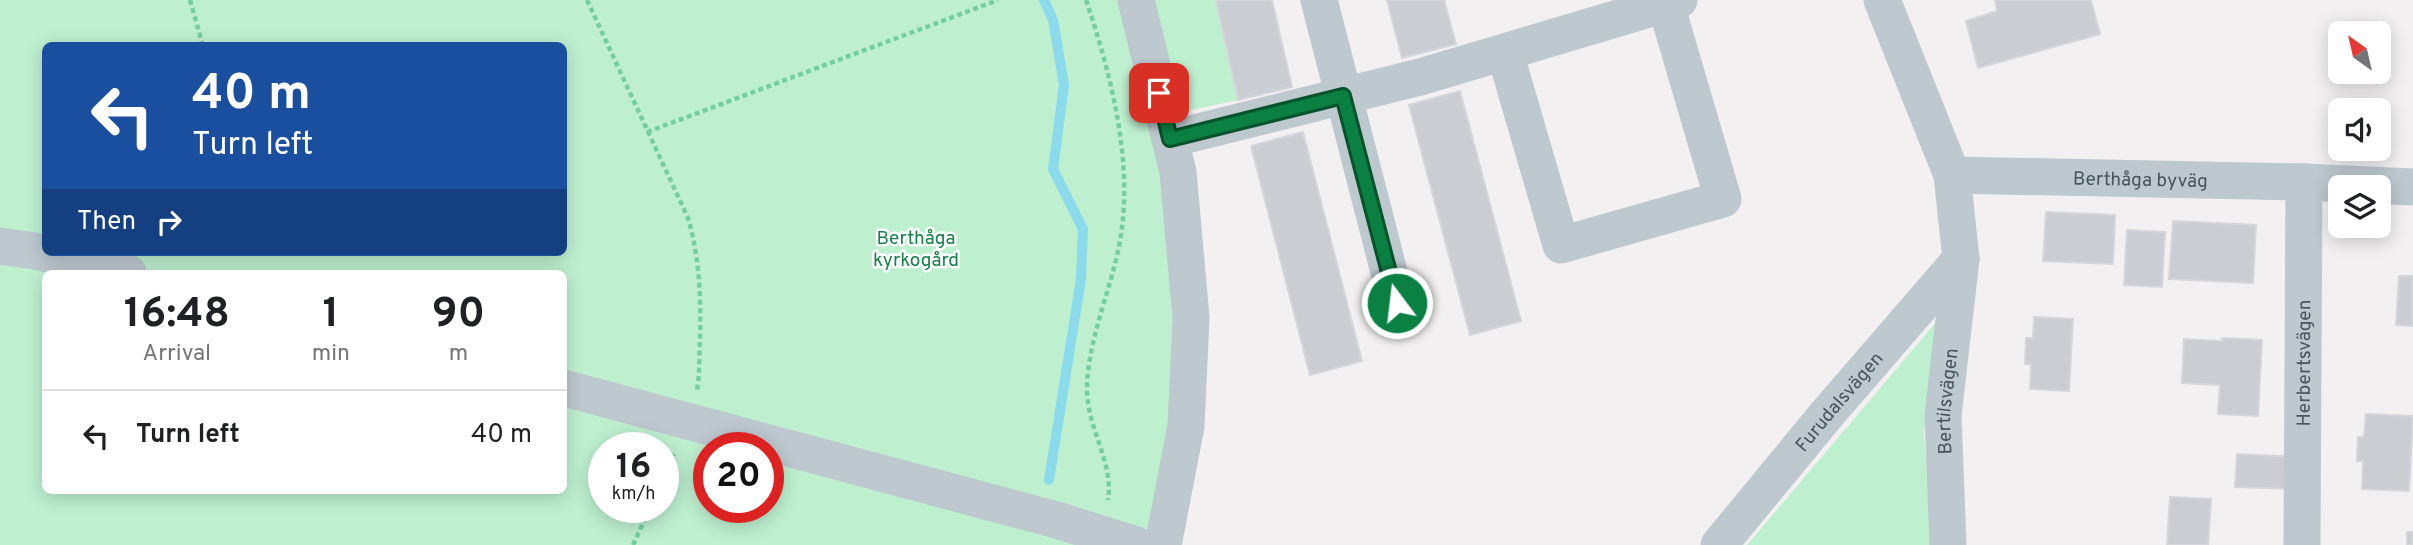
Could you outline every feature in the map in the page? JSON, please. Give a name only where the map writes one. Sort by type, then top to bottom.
[{"type":"street","points":[[1136,0],[1178,172],[1191,318],[1186,426],[1163,545]]},
{"type":"street","points":[[1319,0],[1397,303]]},
{"type":"street","points":[[1882,0],[1952,175],[1961,259]]},
{"type":"street","points":[[1170,139],[1505,52],[1672,2],[1723,199],[1561,245],[1505,52]]},
{"type":"street","name":"Berthåga byväg","points":[[1952,175],[2304,182],[2413,187]]},
{"type":"street","name":"Herbertsvägen","points":[[2302,545],[2304,182]]},
{"type":"street","points":[[0,246],[42,253]]},
{"type":"street","points":[[56,256],[115,270]]},
{"type":"street","name":"Furudalsvägen","points":[[1718,545],[1961,259]]},
{"type":"street","name":"Bertilsvägen","points":[[1948,545],[1942,415],[1961,259]]},
{"type":"street","points":[[567,389],[1136,545]]},
{"type":"path","points":[[190,0],[202,42]]},
{"type":"path","points":[[587,0],[688,218],[695,242],[700,279],[699,381],[689,422],[679,444]]},
{"type":"path","points":[[647,132],[998,0]]},
{"type":"path","points":[[1086,0],[1097,33],[1123,151],[1125,185],[1120,242],[1098,322],[1087,387],[1090,417],[1110,481],[1101,534]]},
{"type":"path","points":[[633,545],[643,523]]},
{"type":"green space","name":"Berthåga kyrkogård","points":[[0,0],[1120,0],[1162,174],[1177,314],[1167,467],[1147,545],[0,545]]},
{"type":"green space","points":[[1150,0],[1216,0],[1238,100],[1177,113]]},
{"type":"green space","points":[[1938,320],[1924,432],[1932,545],[1747,545]]},
{"type":"building","points":[[1216,0],[1272,0],[1292,87],[1238,100]]},
{"type":"building","points":[[1387,0],[1444,0],[1456,44],[1402,58]]},
{"type":"building","points":[[1995,0],[2091,0],[2100,34],[1978,68],[1966,21],[1997,11]]},
{"type":"building","points":[[1460,91],[1521,321],[1470,335],[1409,105]]},
{"type":"building","points":[[1303,132],[1362,361],[1310,375],[1251,146]]},
{"type":"building","points":[[2046,212],[2115,215],[2113,264],[2043,261]]},
{"type":"building","points":[[2173,221],[2256,225],[2253,283],[2169,279]]},
{"type":"building","points":[[2127,230],[2165,232],[2162,287],[2124,285]]},
{"type":"building","points":[[2399,276],[2413,276],[2413,326],[2396,325]]},
{"type":"building","points":[[2034,317],[2073,319],[2069,391],[2030,389],[2031,364],[2025,364],[2026,338],[2033,338]]},
{"type":"building","points":[[2222,338],[2262,340],[2258,416],[2218,414],[2220,385],[2182,383],[2184,339],[2222,341]]},
{"type":"building","points":[[2366,414],[2413,416],[2409,491],[2362,489],[2363,461],[2357,461],[2358,437],[2364,437]]},
{"type":"building","points":[[2237,454],[2296,457],[2295,489],[2235,487]]},
{"type":"building","points":[[2170,497],[2211,499],[2208,545],[2167,545]]},
{"type":"building","points":[[2407,532],[2413,532],[2413,545],[2407,545]]},
{"type":"waterway","points":[[1044,0],[1053,20],[1064,85],[1053,169],[1083,229],[1081,279],[1049,480]]},
{"type":"route","points":[[1159,93],[1170,139],[1343,96],[1397,303]]}]
